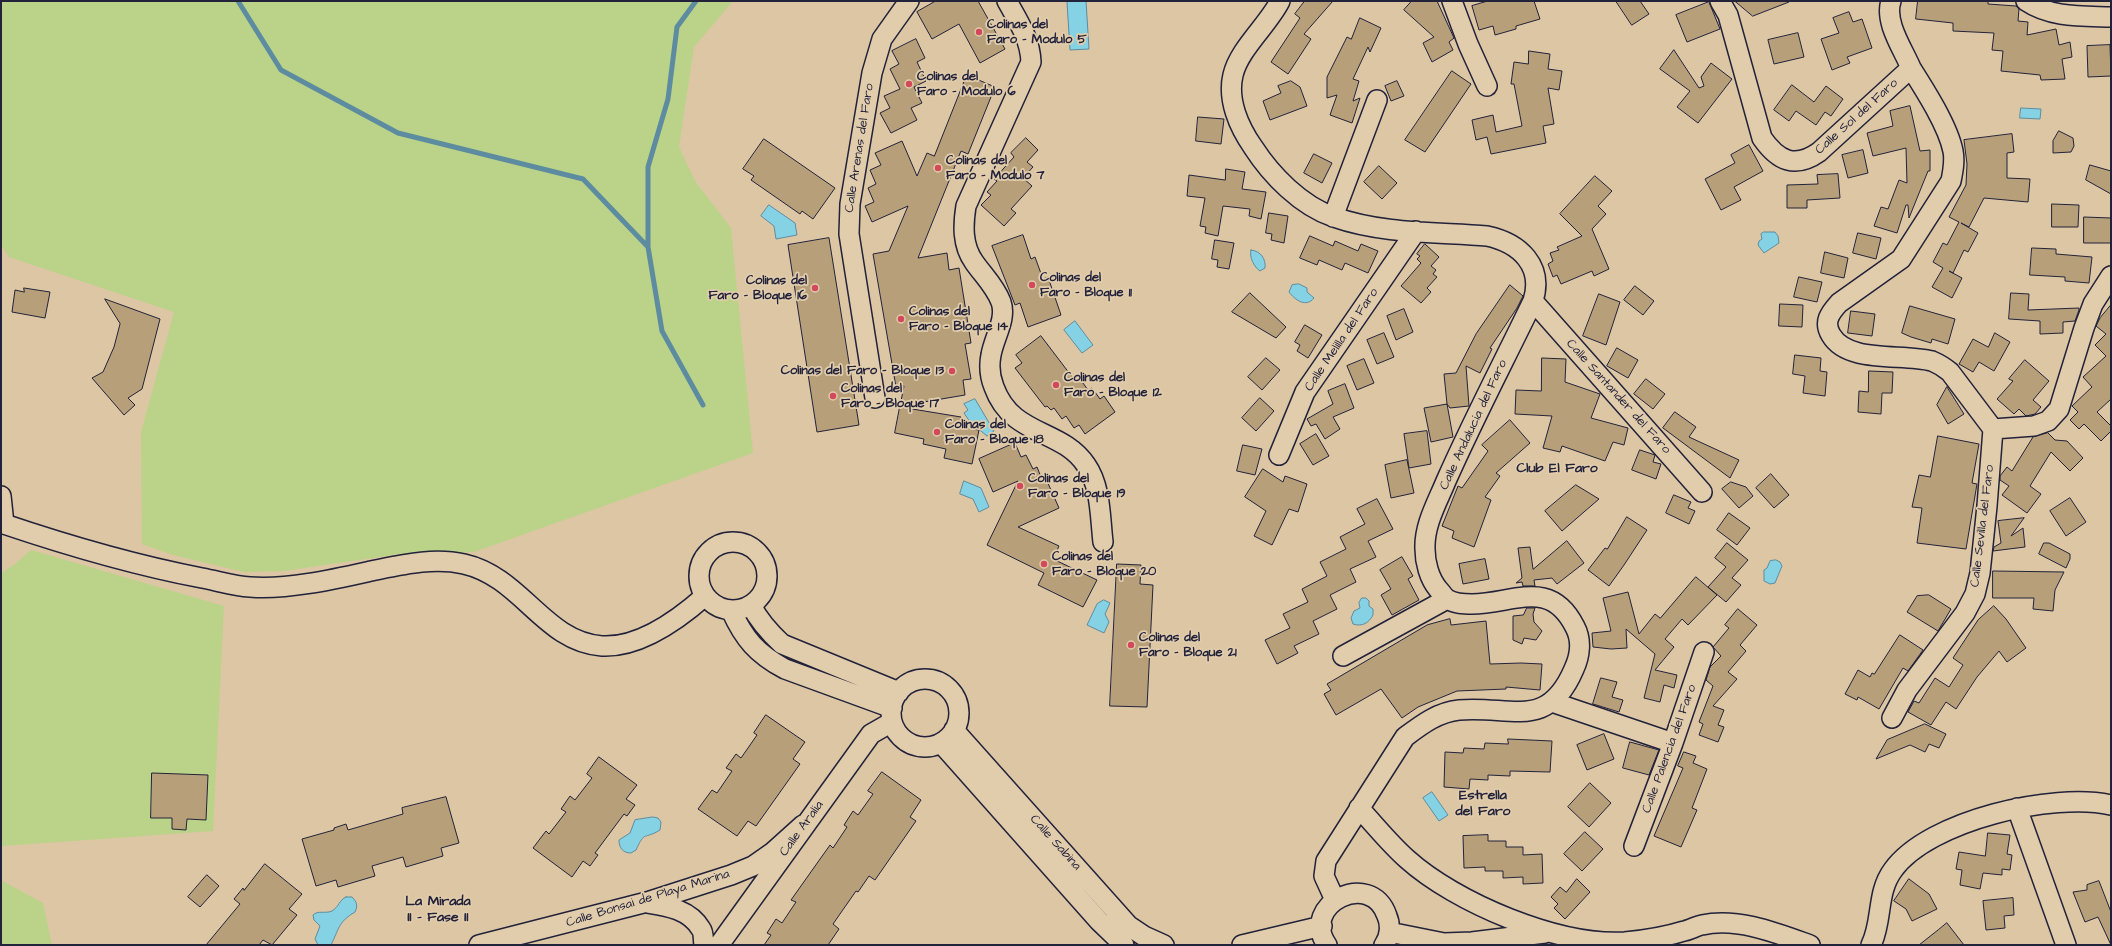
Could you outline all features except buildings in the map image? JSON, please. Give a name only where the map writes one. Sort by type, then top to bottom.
[{"type":"street","name":"Calle Arenas del Faro","points":[[875,398],[849,234],[850,204],[872,73],[882,39],[909,1]]},
{"type":"street","points":[[1007,1],[1026,36],[1030,49],[1030,62],[966,206],[963,223],[964,236],[973,261],[994,288],[1002,305],[1002,318],[991,354],[990,371],[994,387],[1011,416],[1023,425],[1061,443],[1077,455],[1087,466],[1096,486],[1103,542]]},
{"type":"street","name":"Calle Andalucía del Faro","points":[[1280,1],[1240,60],[1233,75],[1232,92],[1238,120],[1244,134],[1263,162],[1307,203],[1333,217],[1372,227],[1487,236],[1504,240],[1517,248],[1528,261],[1534,272],[1536,284],[1533,302],[1460,450],[1428,525],[1425,548],[1427,568],[1436,586],[1447,599]]},
{"type":"street","points":[[1452,1],[1468,44],[1487,86]]},
{"type":"street","name":"Calle Sol del Faro","points":[[1720,1],[1728,15],[1762,138],[1770,149],[1781,157],[1793,162],[1807,160],[1820,152],[1911,68]]},
{"type":"street","points":[[1891,1],[1891,17],[1895,32],[1911,68],[1928,94],[1953,150],[1954,166],[1951,181],[1901,259],[1838,302],[1827,320],[1827,328],[1835,340],[1850,351],[1860,354],[1897,356],[1931,361],[1942,366],[1950,372],[1993,429],[2034,426],[2048,421],[2059,409],[2093,304],[2111,276]]},
{"type":"street","points":[[2026,1],[2036,8],[2055,13],[2111,17]]},
{"type":"street","points":[[1333,217],[1377,100]]},
{"type":"street","name":"Calle Melilla del Faro","points":[[1279,455],[1305,392],[1416,231]]},
{"type":"street","name":"Calle Santander del Faro","points":[[1533,302],[1702,492]]},
{"type":"street","name":"Calle Sevilla del Faro","points":[[1892,718],[1907,690],[1965,614],[1975,594],[1980,573],[1988,506],[1993,429]]},
{"type":"street","points":[[1,496],[2,523],[37,535],[168,572],[251,588],[297,585],[402,565],[432,561],[465,564],[497,578],[520,594],[552,626],[575,640],[603,646],[630,642],[655,633],[679,618],[705,596]]},
{"type":"street","points":[[737,542],[748,545],[757,551],[763,559],[767,569],[767,580],[764,592],[751,605],[747,608],[731,610],[724,609],[713,604],[705,596],[700,585],[699,573],[702,562],[708,553],[716,546],[737,542]]},
{"type":"street","points":[[1335,900],[1324,876],[1326,861],[1405,737],[1420,725],[1437,716],[1458,710],[1526,712],[1540,709],[1552,702],[1562,692],[1577,663],[1580,646],[1578,632],[1563,610],[1548,599],[1535,595],[1479,604],[1460,604],[1447,599],[1343,656]]},
{"type":"street","points":[[751,605],[758,619],[768,632],[782,644],[894,708]]},
{"type":"street","points":[[731,610],[740,630],[769,660],[785,669],[894,708]]},
{"type":"street","name":"Calle Palencia del Faro","points":[[1634,846],[1674,743],[1704,652]]},
{"type":"street","points":[[922,680],[933,680],[944,685],[952,693],[958,704],[959,715],[954,730],[941,743],[934,746],[923,747],[913,745],[904,740],[896,732],[894,708],[910,683],[922,680]]},
{"type":"street","points":[[1552,702],[1674,743]]},
{"type":"street","name":"Calle Aralia","points":[[719,945],[748,906],[803,825],[871,734],[894,708]]},
{"type":"street","name":"Calle Sabina","points":[[954,730],[1129,926],[1144,936],[1164,945]]},
{"type":"street","name":"Calle Sabina","points":[[941,743],[1099,921],[1124,945]]},
{"type":"street","points":[[1871,945],[1875,937],[1883,886],[1893,869],[1912,852],[1937,836],[1977,820],[2017,808],[2037,804],[2068,802],[2111,805]]},
{"type":"street","points":[[1359,808],[1406,858],[1433,879],[1465,899],[1549,933],[1593,940],[1624,942],[1662,937],[1701,925],[1733,924],[1775,933],[1810,945]]},
{"type":"street","points":[[2017,808],[2066,945]]},
{"type":"street","name":"Calle Bonsai de Playa Marina","points":[[479,945],[647,902],[731,875],[753,866],[773,852],[803,825]]},
{"type":"street","points":[[731,875],[741,882],[748,894],[748,906]]},
{"type":"street","points":[[699,931],[690,900],[700,884]]},
{"type":"street","points":[[1327,945],[1322,932],[1322,920],[1327,909],[1335,900],[1351,893],[1368,895],[1378,901],[1386,910],[1389,922],[1387,939],[1444,943],[1472,942],[1549,933]]},
{"type":"street","points":[[647,902],[672,907],[699,931],[719,933],[732,928]]},
{"type":"street","points":[[1242,945],[1322,926]]},
{"type":"green space","points":[[1,1],[733,1],[694,47],[679,147],[695,181],[731,228],[753,453],[474,552],[400,554],[284,571],[244,572],[173,555],[142,544],[141,432],[174,312],[9,257],[1,245]]},
{"type":"green space","points":[[31,550],[224,606],[213,831],[2,846],[1,859],[1,573],[15,564]]},
{"type":"green space","points":[[1,880],[43,903],[52,945],[1,945]]},
{"type":"water","points":[[1086,1],[1089,49],[1070,50],[1067,2]]},
{"type":"water","points":[[2021,108],[2041,109],[2040,119],[2020,118]]},
{"type":"water","points":[[769,205],[795,223],[797,235],[776,239],[774,226],[761,216]]},
{"type":"water","points":[[1764,232],[1775,232],[1778,236],[1779,243],[1764,253],[1758,245],[1759,241],[1762,239],[1761,234]]},
{"type":"water","points":[[1251,250],[1258,252],[1264,259],[1265,268],[1260,271],[1252,262]]},
{"type":"water","points":[[1299,284],[1307,288],[1307,292],[1314,298],[1311,301],[1304,303],[1301,302],[1294,298],[1289,292],[1292,285]]},
{"type":"water","points":[[1075,321],[1093,345],[1082,353],[1064,330]]},
{"type":"water","points":[[975,399],[994,431],[987,436],[970,422],[964,413],[968,410],[964,404]]},
{"type":"water","points":[[964,481],[981,488],[989,507],[979,512],[973,499],[960,494]]},
{"type":"water","points":[[1776,560],[1780,562],[1782,566],[1775,583],[1770,584],[1764,581],[1764,570],[1767,568],[1770,561]]},
{"type":"water","points":[[1362,598],[1366,598],[1369,601],[1369,606],[1373,609],[1373,615],[1365,624],[1353,624],[1351,618],[1354,611],[1360,608],[1359,603]]},
{"type":"water","points":[[1104,600],[1110,603],[1105,614],[1109,622],[1104,633],[1087,625],[1097,604]]},
{"type":"water","points":[[1432,792],[1448,815],[1439,821],[1423,798]]},
{"type":"water","points":[[653,817],[658,818],[661,822],[660,830],[645,836],[641,840],[636,850],[631,853],[622,850],[619,840],[630,833],[635,820]]},
{"type":"water","points":[[346,897],[352,897],[355,901],[357,906],[355,912],[342,923],[331,945],[318,945],[315,939],[320,926],[314,920],[313,915],[332,911]]},
{"type":"waterway","points":[[238,1],[281,70],[398,133],[583,179],[648,247]]},
{"type":"waterway","points":[[696,1],[677,27],[668,99],[648,167],[648,247],[662,331],[703,405]]},
{"type":"place","name":"Colinas del Faro - Modulo 5","points":[[979,32]]},
{"type":"place","name":"Colinas del Faro - Modulo 6","points":[[909,84]]},
{"type":"place","name":"Colinas del Faro - Modulo 7","points":[[938,168]]},
{"type":"place","name":"Colinas del Faro - Bloque 11","points":[[1032,285]]},
{"type":"place","name":"Colinas del Faro - Bloque 16","points":[[815,288]]},
{"type":"place","name":"Colinas del Faro - Bloque 14","points":[[901,319]]},
{"type":"place","name":"Colinas del Faro - Bloque 13","points":[[952,371]]},
{"type":"place","name":"Colinas del Faro - Bloque 12","points":[[1056,385]]},
{"type":"place","name":"Colinas del Faro - Bloque 17","points":[[833,396]]},
{"type":"place","name":"Colinas del Faro - Bloque 18","points":[[937,432]]},
{"type":"place","name":"Colinas del Faro - Bloque 19","points":[[1020,486]]},
{"type":"place","name":"Colinas del Faro - Bloque 20","points":[[1044,564]]},
{"type":"place","name":"Colinas del Faro - Bloque 21","points":[[1131,645]]},
{"type":"district","name":"Club El Faro","points":[[1557,469]]},
{"type":"district","name":"Estrella del Faro","points":[[1483,804]]},
{"type":"district","name":"La Mirada II - Fase II","points":[[438,910]]}]
